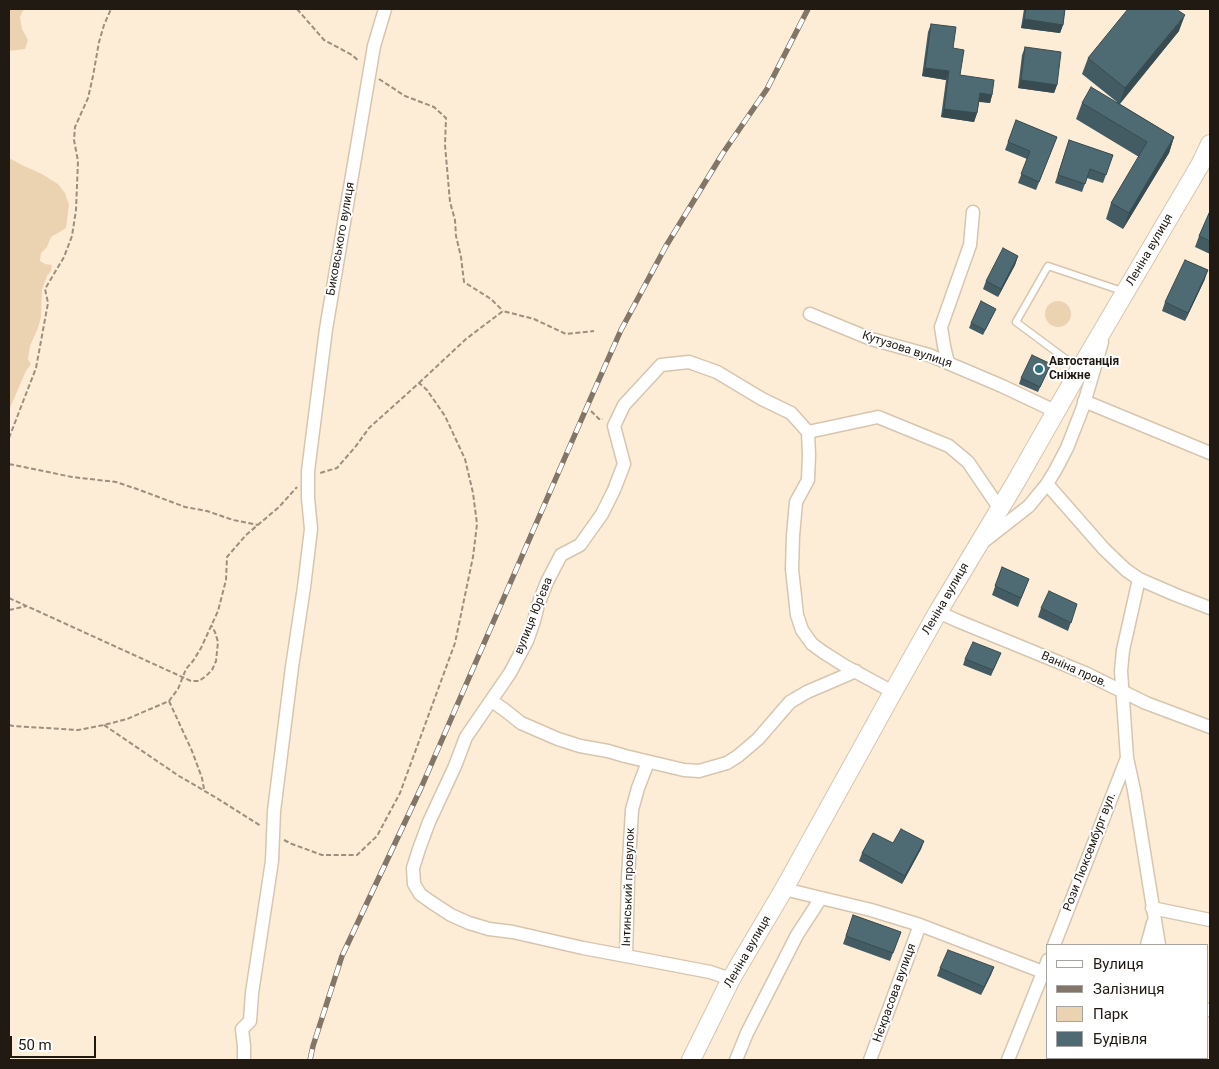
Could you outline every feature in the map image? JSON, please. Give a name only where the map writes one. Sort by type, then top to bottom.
[{"type":"main road","name":"Леніна вулиця","points":[[691,1060],[731,979],[784,889],[938,612],[1126,292],[1205,167],[1210,144]]},
{"type":"street","name":"Биковського вулиця","points":[[244,1060],[242,1029],[250,1021],[252,993],[272,861],[274,811],[304,587],[310,529],[308,470],[326,329],[374,46],[385,9]]},
{"type":"street","points":[[948,363],[941,327],[970,245],[973,212]]},
{"type":"street","name":"Кутузова вулиця","points":[[810,314],[871,339],[929,354],[1057,412]]},
{"type":"street","points":[[977,547],[1029,506],[1047,484],[1056,469],[1084,401],[1106,326]]},
{"type":"street","points":[[616,421],[624,405],[661,365],[689,362],[717,372],[762,399],[791,412],[808,432],[810,455],[808,480],[796,502],[793,536],[792,569],[797,615],[802,630],[812,644],[893,692]]},
{"type":"street","points":[[1084,401],[1210,453]]},
{"type":"street","points":[[808,432],[878,417],[948,446],[968,462],[1000,509]]},
{"type":"street","name":"вулиця Юр'єва","points":[[414,884],[413,868],[429,822],[466,737],[510,674],[527,641],[547,582],[561,556],[580,545],[602,514],[614,490],[624,464],[614,426],[616,421]]},
{"type":"street","points":[[1047,484],[1104,549],[1126,570],[1139,579],[1210,608]]},
{"type":"street","points":[[1139,579],[1122,650],[1122,692],[1127,758],[1134,790],[1159,944]]},
{"type":"street","name":"Ваніна пров.","points":[[938,612],[1085,673],[1146,703],[1210,727]]},
{"type":"street","points":[[492,701],[521,723],[580,746],[684,770],[699,771],[727,763],[738,756],[758,739],[790,702],[807,692],[856,671]]},
{"type":"street","name":"Рози Люксембург вул.","points":[[1054,944],[1127,758]]},
{"type":"street","name":"Інтинський провулок","points":[[414,884],[420,894],[451,916],[489,929],[513,932],[626,956],[632,810],[648,762]]},
{"type":"street","points":[[784,889],[871,910],[1046,965],[1008,1060]]},
{"type":"street","points":[[736,1060],[747,1033],[797,935],[821,898]]},
{"type":"street","points":[[1153,913],[1210,920]]},
{"type":"street","points":[[1147,944],[1153,913]]},
{"type":"street","name":"Нєкрасова вулиця","points":[[870,1060],[920,925]]},
{"type":"street","points":[[626,956],[710,972],[731,979]]},
{"type":"lane","points":[[1080,369],[1016,322],[1048,266],[1126,292]]},
{"type":"path","points":[[9,438],[36,368],[48,303],[46,289],[64,258],[72,236],[76,210],[78,161],[74,140],[75,127],[88,98],[99,42],[111,9]]},
{"type":"path","points":[[297,9],[324,40],[352,55],[370,73],[405,96],[434,107],[446,118],[445,145],[450,202],[462,257],[464,282],[491,299],[502,311],[534,320],[566,334],[594,331]]},
{"type":"path","points":[[9,725],[78,730],[127,719],[169,701],[178,689],[186,669],[200,648],[218,611],[226,580],[227,557],[246,534],[278,508],[299,484],[303,475],[308,470],[321,473],[337,468],[369,428],[466,339],[502,311]]},
{"type":"path","points":[[104,725],[179,776],[292,844],[322,855],[357,854],[377,836],[400,793],[455,642],[473,557],[477,524],[474,493],[465,459],[445,416],[427,390],[419,383]]},
{"type":"path","points":[[591,412],[599,419],[616,421]]},
{"type":"path","points":[[9,464],[54,474],[116,482],[185,508],[207,511],[233,520],[258,525]]},
{"type":"path","points":[[9,598],[191,681],[199,681],[206,676],[212,670],[216,661],[218,642],[216,632],[211,625]]},
{"type":"path","points":[[9,610],[27,606]]},
{"type":"path","points":[[169,701],[192,751],[202,778],[204,791]]},
{"type":"green space","points":[[9,9],[24,9],[20,17],[22,29],[28,40],[25,49],[9,51]]},
{"type":"green space","points":[[9,158],[58,184],[65,193],[69,205],[66,228],[51,237],[47,247],[41,253],[40,261],[52,265],[51,271],[42,290],[41,317],[30,346],[28,359],[31,364],[9,410]]},
{"type":"green space","points":[[1058,301],[1067,305],[1071,314],[1067,323],[1058,327],[1049,323],[1045,314],[1049,305]]},
{"type":"building","points":[[1026,9],[1065,9],[1063,25],[1024,19]]},
{"type":"building","points":[[1128,9],[1176,9],[1185,15],[1125,88],[1088,58]]},
{"type":"building","points":[[931,24],[956,27],[953,48],[964,50],[960,75],[994,80],[992,95],[980,93],[977,113],[944,109],[949,71],[925,68]]},
{"type":"building","points":[[1025,47],[1061,52],[1057,85],[1021,80]]},
{"type":"building","points":[[1091,87],[1174,137],[1129,213],[1111,203],[1147,142],[1082,103]]},
{"type":"building","points":[[1016,120],[1057,137],[1039,182],[1021,174],[1030,151],[1008,142]]},
{"type":"building","points":[[1069,140],[1113,155],[1106,175],[1090,169],[1085,184],[1058,175]]},
{"type":"building","points":[[1210,211],[1210,241],[1199,236]]},
{"type":"building","points":[[1003,248],[1018,256],[1001,289],[986,281]]},
{"type":"building","points":[[1185,260],[1208,270],[1188,313],[1165,302]]},
{"type":"building","points":[[981,301],[996,309],[985,330],[971,323]]},
{"type":"building","points":[[1032,355],[1051,364],[1040,387],[1021,378]]},
{"type":"building","points":[[1002,567],[1029,579],[1021,598],[995,586]]},
{"type":"building","points":[[1049,591],[1077,604],[1071,623],[1041,608]]},
{"type":"building","points":[[973,642],[1001,653],[993,670],[965,659]]},
{"type":"building","points":[[901,829],[924,841],[905,876],[862,853],[873,833],[893,843]]},
{"type":"building","points":[[853,915],[901,932],[893,953],[846,936]]},
{"type":"building","points":[[948,950],[994,967],[984,987],[940,968]]},
{"type":"railway","points":[[310,1060],[342,956],[421,788],[621,330],[666,246],[723,153],[767,89],[808,9]]},
{"type":"place","name":"Автостанція Сніжне","points":[[1039,369]]}]
